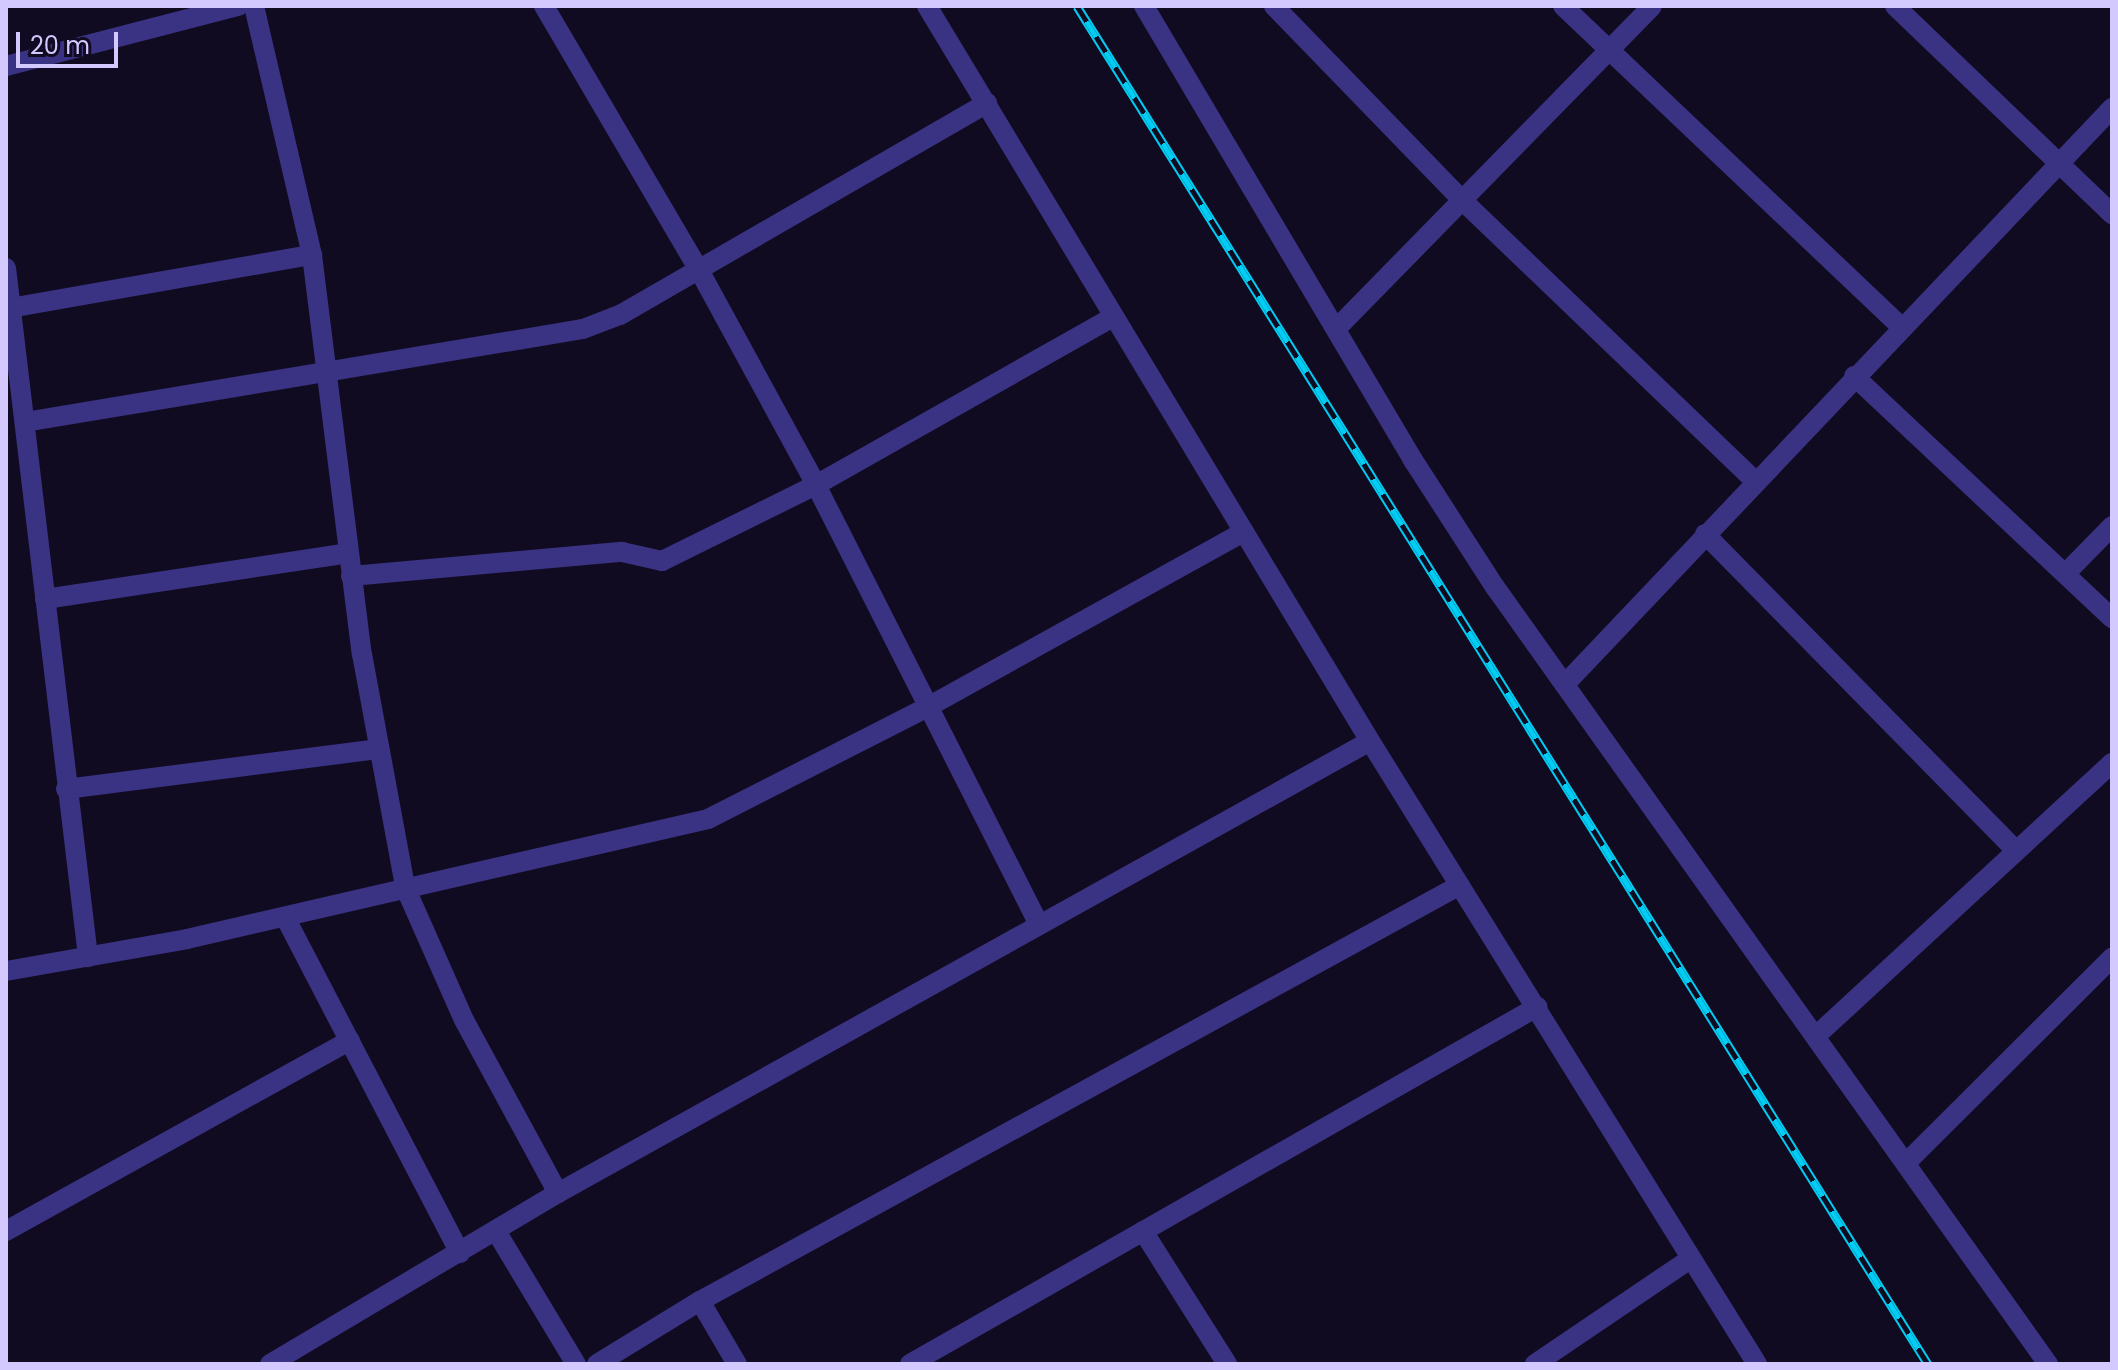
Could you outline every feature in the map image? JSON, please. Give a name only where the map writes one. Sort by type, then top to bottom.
[{"type":"street","points":[[6,66],[238,6]]},
{"type":"street","points":[[254,6],[312,255],[351,576],[377,749],[405,887],[464,1020],[558,1193]]},
{"type":"street","points":[[544,6],[699,270],[816,485],[926,708],[1038,923]]},
{"type":"street","points":[[927,6],[1370,741],[1757,1364]]},
{"type":"street","points":[[1144,6],[1413,460],[1495,587],[1567,682],[2048,1364]]},
{"type":"street","points":[[1274,6],[1462,200],[1755,481]]},
{"type":"street","points":[[1563,6],[1901,327]]},
{"type":"street","points":[[1337,328],[1652,6]]},
{"type":"street","points":[[1895,6],[2112,214]]},
{"type":"street","points":[[25,422],[327,369],[583,329],[699,270],[987,103]]},
{"type":"street","points":[[1567,682],[1854,376],[2112,108]]},
{"type":"street","points":[[10,308],[312,255]]},
{"type":"street","points":[[6,268],[88,957]]},
{"type":"street","points":[[351,576],[622,552],[662,561],[816,485],[1113,317]]},
{"type":"street","points":[[1854,376],[2068,571],[2112,618]]},
{"type":"street","points":[[2068,571],[2112,526]]},
{"type":"street","points":[[6,971],[285,917],[405,887],[694,824],[926,708],[1244,532]]},
{"type":"street","points":[[1705,534],[2016,851]]},
{"type":"street","points":[[45,599],[348,553]]},
{"type":"street","points":[[270,1364],[558,1193],[1038,923],[1370,741]]},
{"type":"street","points":[[66,789],[377,749]]},
{"type":"street","points":[[1816,1036],[2112,763]]},
{"type":"street","points":[[597,1364],[700,1301],[1460,885]]},
{"type":"street","points":[[285,917],[460,1253]]},
{"type":"street","points":[[1906,1163],[2112,958]]},
{"type":"street","points":[[910,1364],[1537,1007]]},
{"type":"street","points":[[6,1231],[350,1040]]},
{"type":"street","points":[[496,1231],[576,1364]]},
{"type":"street","points":[[1143,1231],[1227,1364]]},
{"type":"street","points":[[1535,1364],[1690,1259]]},
{"type":"street","points":[[700,1301],[737,1364]]},
{"type":"railway","points":[[1077,6],[1928,1364]]}]
